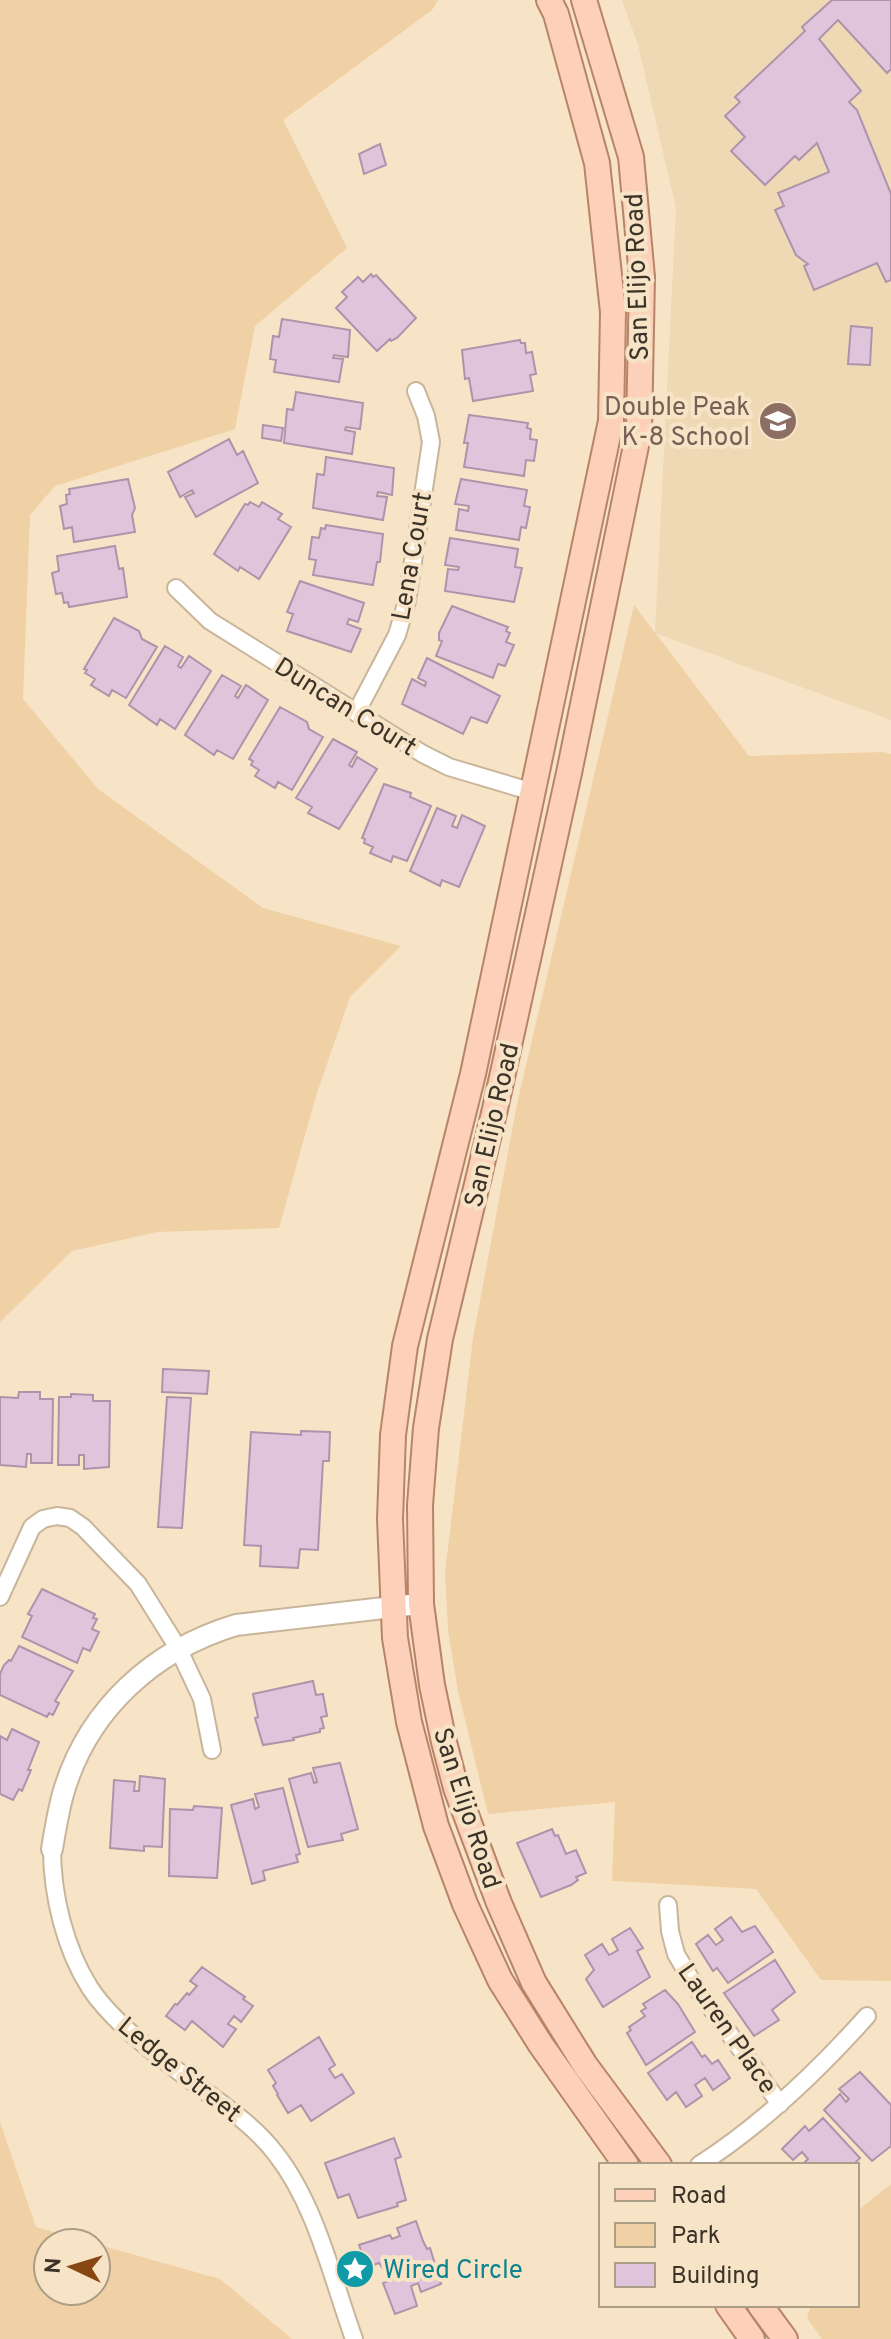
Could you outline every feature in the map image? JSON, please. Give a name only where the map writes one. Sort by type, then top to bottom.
[{"type":"main road","name":"San Elijo Road","points":[[549,0],[556,14],[597,163],[613,312],[611,421],[473,1074],[405,1346],[393,1435],[390,1519],[392,1607],[409,1722],[436,1826],[465,1904],[500,1980],[541,2045],[625,2163]]},
{"type":"main road","name":"San Elijo Road","points":[[584,0],[631,157],[642,277],[639,431],[566,788],[440,1339],[426,1428],[420,1505],[421,1604],[432,1685],[444,1742],[456,1788],[499,1903],[542,1995],[585,2065],[658,2163]]},
{"type":"main road","points":[[398,1403],[409,1416],[411,1429],[406,1483],[420,1505]]},
{"type":"main road","points":[[729,2307],[752,2339]]},
{"type":"main road","points":[[761,2307],[785,2339]]},
{"type":"street","name":"Lena Court","points":[[356,713],[397,635],[407,601],[431,442],[426,416],[416,391]]},
{"type":"street","name":"Duncan Court","points":[[176,588],[210,621],[449,767],[533,792]]},
{"type":"street","points":[[0,1597],[32,1527],[43,1519],[57,1516],[70,1518],[83,1527],[138,1584],[178,1648],[202,1699],[212,1750]]},
{"type":"street","name":"Ledge Street","points":[[354,2339],[300,2189],[275,2152],[246,2122],[152,2051],[91,1989],[58,1908],[52,1879],[52,1849],[63,1794],[89,1733],[112,1702],[146,1670],[178,1648],[236,1625],[421,1604]]},
{"type":"street","name":"Lauren Place","points":[[668,1905],[670,1931],[682,1964],[780,2104]]},
{"type":"street","name":"Lauren Place","points":[[702,2163],[780,2104],[834,2053],[867,2016]]},
{"type":"shaded area","name":"Double Peak K-8 School","points":[[622,0],[891,0],[891,720],[655,633],[676,208],[638,45]]},
{"type":"green space","points":[[0,0],[438,0],[432,10],[283,120],[347,248],[255,326],[235,429],[55,486],[30,515],[23,699],[98,789],[263,908],[401,946],[350,997],[316,1096],[279,1228],[157,1232],[72,1251],[0,1322]]},
{"type":"green space","points":[[634,605],[749,756],[891,754],[891,1981],[821,1980],[756,1889],[612,1881],[615,1802],[488,1814],[458,1691],[448,1630],[445,1573],[473,1338],[517,1104]]},
{"type":"green space","points":[[0,2122],[36,2227],[32,2227],[32,2307],[112,2307],[112,2249],[220,2279],[292,2339],[0,2339]]},
{"type":"green space","points":[[891,2184],[891,2339],[822,2339],[807,2318],[810,2307],[859,2307],[859,2209]]},
{"type":"building","points":[[832,0],[891,0],[891,69],[887,73],[838,20],[819,39],[861,91],[849,102],[857,110],[891,194],[891,280],[886,282],[877,263],[814,290],[804,266],[808,264],[796,255],[775,210],[784,206],[778,193],[829,172],[817,143],[799,160],[795,156],[765,185],[731,151],[745,137],[725,116],[740,102],[735,97],[805,31],[802,27]]},
{"type":"building","points":[[380,144],[386,165],[364,174],[359,154]]},
{"type":"building","points":[[371,274],[373,277],[376,275],[416,318],[397,338],[390,339],[377,351],[336,308],[347,297],[342,292],[358,277],[363,282]]},
{"type":"building","points":[[282,319],[350,330],[348,357],[334,355],[333,358],[343,359],[339,382],[274,372],[276,360],[270,359],[273,336],[279,337]]},
{"type":"building","points":[[851,326],[872,328],[870,365],[848,364]]},
{"type":"building","points":[[520,340],[525,343],[526,353],[532,352],[536,374],[530,375],[533,391],[473,401],[469,378],[465,379],[462,350]]},
{"type":"building","points":[[296,392],[363,403],[360,429],[346,427],[345,430],[355,432],[352,454],[284,443],[287,409],[293,410]]},
{"type":"building","points":[[469,415],[528,423],[530,439],[537,440],[534,461],[526,460],[524,476],[464,467]]},
{"type":"building","points":[[263,425],[283,428],[281,441],[262,438]]},
{"type":"building","points":[[229,439],[237,455],[243,451],[258,483],[196,517],[185,497],[194,493],[192,490],[180,497],[168,472]]},
{"type":"building","points":[[326,457],[394,468],[392,495],[378,492],[377,496],[387,497],[383,520],[313,508],[317,474],[324,475]]},
{"type":"building","points":[[128,479],[135,508],[132,515],[135,532],[74,542],[72,527],[64,529],[60,506],[67,504],[69,489]]},
{"type":"building","points":[[461,479],[527,490],[524,506],[530,507],[526,528],[521,527],[519,540],[456,530],[459,509],[468,511],[469,506],[455,504]]},
{"type":"building","points":[[250,502],[259,507],[262,502],[282,514],[278,519],[291,527],[259,579],[240,567],[238,571],[214,554],[245,504]]},
{"type":"building","points":[[326,525],[383,534],[380,562],[377,562],[373,585],[313,575],[316,560],[309,559],[312,537],[319,538],[321,528],[325,529]]},
{"type":"building","points":[[450,538],[518,549],[515,567],[522,568],[514,602],[445,591],[448,569],[458,570],[459,567],[445,565]]},
{"type":"building","points":[[115,546],[119,569],[123,568],[127,597],[69,607],[68,602],[64,603],[62,593],[56,594],[52,573],[59,571],[57,556]]},
{"type":"building","points":[[300,581],[364,603],[358,622],[349,619],[347,624],[361,629],[351,652],[287,631],[293,614],[287,612]]},
{"type":"building","points":[[452,606],[508,627],[506,631],[510,633],[506,642],[514,645],[505,666],[498,664],[493,678],[436,656],[442,641],[439,640],[439,633]]},
{"type":"building","points":[[114,618],[139,631],[142,639],[157,647],[126,698],[112,690],[109,696],[91,685],[95,679],[84,669]]},
{"type":"building","points":[[165,646],[183,657],[178,666],[181,668],[189,656],[211,671],[175,729],[160,719],[157,725],[129,705]]},
{"type":"building","points":[[427,658],[500,696],[487,723],[471,717],[463,734],[402,704],[412,679],[425,686],[426,682],[418,678]]},
{"type":"building","points":[[222,675],[241,686],[235,696],[238,698],[246,685],[268,700],[233,759],[217,750],[214,755],[185,735]]},
{"type":"building","points":[[280,707],[307,722],[309,729],[323,737],[292,790],[278,782],[275,788],[255,776],[259,770],[251,765],[253,761],[249,759]]},
{"type":"building","points":[[333,739],[357,752],[349,765],[352,767],[357,757],[377,769],[339,829],[308,813],[312,807],[296,798]]},
{"type":"building","points":[[384,784],[411,793],[410,797],[431,806],[407,861],[393,856],[391,862],[370,853],[373,847],[364,843],[365,839],[362,838]]},
{"type":"building","points":[[437,808],[456,816],[452,826],[457,828],[462,815],[485,826],[459,887],[442,880],[440,886],[410,871]]},
{"type":"building","points":[[163,1369],[209,1371],[207,1394],[162,1392]]},
{"type":"building","points":[[19,1392],[40,1392],[40,1399],[53,1399],[52,1463],[31,1463],[31,1454],[27,1454],[26,1467],[0,1465],[0,1397],[18,1398]]},
{"type":"building","points":[[71,1394],[93,1395],[93,1401],[110,1401],[109,1467],[84,1469],[84,1455],[79,1455],[79,1465],[58,1465],[59,1397],[71,1397]]},
{"type":"building","points":[[167,1397],[191,1398],[182,1528],[158,1527]]},
{"type":"building","points":[[301,1431],[330,1432],[329,1461],[323,1461],[318,1550],[300,1549],[298,1568],[260,1566],[261,1546],[244,1545],[251,1432],[301,1435]]},
{"type":"building","points":[[42,1589],[95,1614],[93,1618],[97,1619],[92,1629],[99,1632],[90,1651],[83,1648],[77,1663],[22,1637],[32,1616],[28,1614]]},
{"type":"building","points":[[19,1646],[73,1671],[55,1701],[59,1703],[53,1715],[49,1713],[47,1717],[0,1695],[0,1674]]},
{"type":"building","points":[[313,1681],[316,1695],[323,1694],[327,1716],[321,1717],[324,1728],[294,1740],[263,1745],[255,1718],[258,1717],[253,1694]]},
{"type":"building","points":[[12,1729],[39,1742],[22,1791],[19,1789],[13,1800],[0,1794],[0,1736],[7,1740]]},
{"type":"building","points":[[340,1763],[358,1829],[341,1834],[343,1840],[308,1847],[289,1779],[311,1773],[314,1783],[317,1782],[313,1768]]},
{"type":"building","points":[[140,1776],[165,1779],[162,1847],[144,1846],[144,1851],[110,1848],[114,1780],[135,1782],[134,1791],[139,1791]]},
{"type":"building","points":[[283,1788],[300,1854],[296,1855],[298,1862],[263,1871],[265,1880],[252,1884],[231,1805],[253,1799],[255,1809],[259,1807],[255,1794]]},
{"type":"building","points":[[194,1806],[222,1808],[217,1878],[169,1876],[170,1809],[193,1810]]},
{"type":"building","points":[[552,1829],[566,1854],[576,1850],[586,1873],[576,1877],[578,1880],[571,1885],[541,1897],[517,1843]]},
{"type":"building","points":[[731,1917],[742,1932],[755,1926],[773,1952],[728,1983],[717,1968],[713,1971],[696,1944],[708,1935],[716,1945],[723,1940],[715,1929]]},
{"type":"building","points":[[630,1928],[643,1948],[637,1951],[650,1977],[603,2007],[586,1979],[594,1970],[585,1955],[602,1944],[609,1955],[618,1950],[612,1939]]},
{"type":"building","points":[[775,1960],[795,1992],[772,2010],[779,2020],[754,2036],[724,1993]]},
{"type":"building","points":[[202,1967],[253,2006],[241,2022],[234,2016],[228,2024],[236,2029],[223,2047],[192,2021],[185,2030],[166,2016],[197,1986],[190,1981]]},
{"type":"building","points":[[665,1990],[678,2004],[695,2032],[646,2065],[627,2033],[631,2030],[629,2027],[645,2016],[641,2011],[646,2008],[643,2004]]},
{"type":"building","points":[[319,2037],[335,2065],[329,2069],[335,2078],[342,2074],[354,2093],[311,2121],[301,2105],[288,2113],[268,2070]]},
{"type":"building","points":[[692,2042],[702,2057],[705,2055],[712,2064],[718,2060],[730,2078],[713,2090],[705,2078],[695,2085],[702,2096],[686,2107],[676,2092],[667,2100],[648,2073]]},
{"type":"building","points":[[860,2072],[891,2105],[891,2146],[872,2161],[824,2110],[840,2094],[846,2102],[849,2099],[839,2089]]},
{"type":"building","points":[[823,2118],[860,2158],[855,2163],[804,2163],[808,2159],[802,2152],[793,2160],[782,2149],[805,2126],[809,2131]]},
{"type":"building","points":[[394,2138],[401,2157],[395,2159],[406,2200],[397,2203],[398,2206],[358,2218],[349,2194],[338,2198],[325,2163]]},
{"type":"building","points":[[416,2221],[427,2249],[430,2248],[441,2284],[421,2292],[418,2283],[411,2286],[417,2306],[395,2314],[383,2283],[389,2281],[384,2270],[379,2263],[367,2267],[359,2245],[390,2235],[392,2239],[400,2236],[397,2228]]},
{"type":"place","name":"Double Peak K-8 School","points":[[778,421]]},
{"type":"place","name":"Wired Circle","points":[[355,2269]]}]
